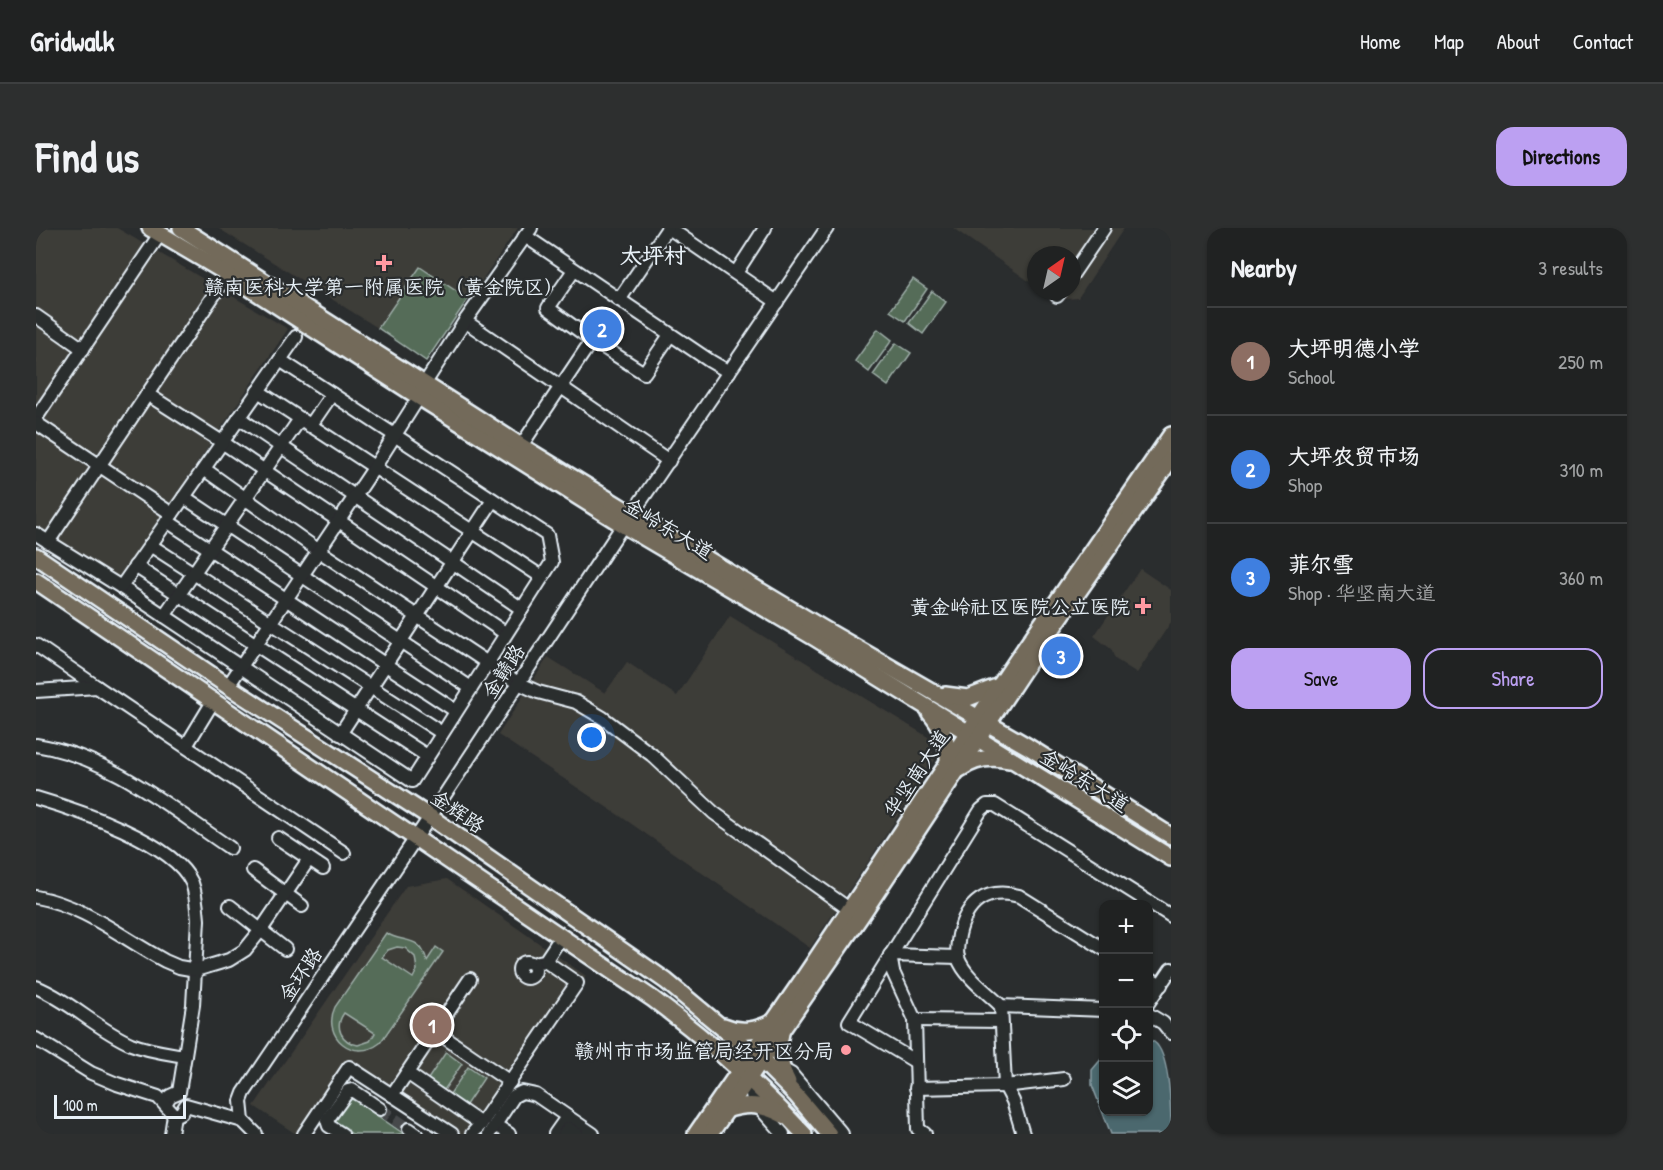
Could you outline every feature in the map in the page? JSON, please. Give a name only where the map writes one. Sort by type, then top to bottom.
[{"type":"main road","name":"金岭东大道","points":[[181,228],[426,383],[628,520]]},
{"type":"main road","name":"金岭东大道","points":[[155,231],[228,274],[419,397],[818,633],[925,706],[1171,858]]},
{"type":"main road","name":"华坚南大道","points":[[696,1134],[723,1103],[855,913],[1171,435]]},
{"type":"main road","name":"华坚南大道","points":[[1004,689],[1171,459]]},
{"type":"main road","name":"金辉路","points":[[36,556],[228,686],[430,818],[666,981],[756,1056],[796,1095],[829,1134]]},
{"type":"main road","points":[[36,581],[653,999],[704,1038],[744,1073],[804,1134]]},
{"type":"main road","name":"金岭东大道","points":[[818,633],[934,692],[1027,746],[1171,836]]},
{"type":"main road","points":[[934,692],[968,698],[1004,689],[1004,716],[1014,733],[1027,746]]},
{"type":"main road","points":[[925,706],[938,723],[944,736],[953,767],[981,759],[1001,758],[1016,762]]},
{"type":"main road","points":[[717,1022],[742,1031],[777,1026],[783,1070],[796,1095]]},
{"type":"main road","points":[[704,1038],[724,1071],[723,1103],[757,1105],[789,1118]]},
{"type":"main road","name":"华坚南大道","points":[[710,1134],[723,1103]]},
{"type":"street","points":[[619,300],[668,228],[777,302]]},
{"type":"street","points":[[736,273],[765,228]]},
{"type":"street","name":"金赣路","points":[[416,838],[518,683],[826,228]]},
{"type":"street","points":[[1081,261],[1101,229]]},
{"type":"street","points":[[36,418],[83,349],[155,231]]},
{"type":"street","points":[[426,383],[465,321],[528,232],[574,270],[729,372]]},
{"type":"street","points":[[574,270],[549,308],[592,340],[644,373],[670,335]]},
{"type":"street","points":[[48,542],[228,274]]},
{"type":"street","points":[[36,316],[83,349]]},
{"type":"street","points":[[465,321],[669,461]]},
{"type":"street","points":[[121,587],[296,337]]},
{"type":"street","points":[[521,446],[592,340]]},
{"type":"street","points":[[36,534],[121,587],[412,781],[552,562],[547,535],[280,360]]},
{"type":"street","points":[[258,391],[542,577]]},
{"type":"street","points":[[147,394],[505,633]]},
{"type":"street","points":[[164,616],[281,447],[332,394]]},
{"type":"street","points":[[228,686],[272,623],[419,397]]},
{"type":"street","points":[[239,418],[522,609]]},
{"type":"street","points":[[36,423],[100,465],[210,549],[456,711]]},
{"type":"street","points":[[204,469],[319,551],[518,683],[538,692],[576,702],[603,717],[652,755],[714,813],[855,913]]},
{"type":"street","points":[[184,497],[471,688]]},
{"type":"street","points":[[340,734],[493,500]]},
{"type":"street","points":[[150,545],[442,733]]},
{"type":"street","points":[[135,566],[427,756]]},
{"type":"street","points":[[36,645],[344,853]]},
{"type":"street","points":[[36,691],[97,687]]},
{"type":"street","points":[[186,746],[214,700]]},
{"type":"street","points":[[36,745],[88,759],[131,780],[230,849]]},
{"type":"street","points":[[36,798],[93,817],[144,841],[167,855],[186,874],[192,884],[197,908],[196,970],[193,1005],[179,1092]]},
{"type":"street","points":[[916,1062],[849,1022],[981,810],[987,805],[995,806],[1171,915]]},
{"type":"street","points":[[278,838],[323,868]]},
{"type":"street","name":"金环路","points":[[243,1121],[241,1101],[244,1093],[416,838]]},
{"type":"street","points":[[36,897],[78,909],[165,961],[179,967],[196,970],[229,960],[244,950],[261,930],[309,859]]},
{"type":"street","points":[[253,870],[303,906]]},
{"type":"street","points":[[1099,946],[1019,896],[1006,892],[991,894],[976,902],[967,912],[958,940],[958,957],[972,978],[1001,1006],[1099,1010]]},
{"type":"street","points":[[230,906],[285,949]]},
{"type":"street","points":[[488,1128],[510,1082],[577,983],[538,962],[561,937]]},
{"type":"street","points":[[890,955],[958,957]]},
{"type":"street","points":[[890,955],[893,972],[915,1020],[918,1129],[925,1134]]},
{"type":"street","points":[[1153,997],[1171,969]]},
{"type":"street","points":[[392,1095],[470,979]]},
{"type":"street","points":[[1153,980],[1161,985]]},
{"type":"street","points":[[36,987],[64,1002],[107,1031],[131,1043],[150,1050],[185,1056]]},
{"type":"street","points":[[1001,1006],[1005,1086],[1013,1101],[1023,1134]]},
{"type":"street","points":[[1153,1017],[1163,1023],[1171,1033]]},
{"type":"street","points":[[915,1020],[1001,1022]]},
{"type":"street","points":[[435,1030],[510,1082]]},
{"type":"street","points":[[36,1039],[91,1073],[117,1084],[158,1096],[174,1115],[171,1134]]},
{"type":"street","points":[[756,1056],[791,1074],[842,1134]]},
{"type":"street","points":[[304,1134],[349,1067],[452,1134]]},
{"type":"street","points":[[407,1073],[488,1128],[509,1134]]},
{"type":"street","points":[[744,1073],[753,1100],[783,1134]]},
{"type":"street","points":[[916,1088],[1005,1086],[1064,1079]]},
{"type":"street","points":[[342,1134],[329,1126],[327,1120],[348,1091],[352,1090],[380,1109]]},
{"type":"street","points":[[165,1104],[171,1096],[179,1092]]},
{"type":"street","points":[[174,1115],[181,1113],[186,1104],[184,1095],[179,1092]]},
{"type":"street","points":[[472,1134],[488,1128],[514,1096],[522,1092],[536,1095],[593,1134]]},
{"type":"street","points":[[186,1104],[243,1121],[248,1129],[256,1134]]},
{"type":"street","points":[[555,1134],[567,1117]]},
{"type":"street","points":[[564,1134],[568,1128],[577,1134]]},
{"type":"shaded area","points":[[36,228],[117,228],[288,329],[113,588],[36,536]]},
{"type":"shaded area","name":"赣南医科大学第一附属医院（黄金院区）","points":[[218,228],[518,228],[426,361],[378,328]]},
{"type":"shaded area","points":[[953,228],[1124,228],[1081,293],[1081,246],[1027,246],[1027,280]]},
{"type":"shaded area","name":"黄金岭社区医院公立医院","points":[[1140,569],[1171,590],[1171,622],[1137,673],[1115,659],[1111,649],[1094,636]]},
{"type":"shaded area","points":[[730,616],[928,737],[935,760],[810,948],[623,818],[498,735],[548,657],[605,693],[627,662],[677,696]]},
{"type":"shaded area","points":[[447,879],[586,976],[483,1134],[440,1134],[352,1074],[309,1134],[296,1134],[254,1106],[406,886]]},
{"type":"green space","points":[[420,267],[468,299],[426,361],[378,328]]},
{"type":"green space","points":[[913,279],[927,289],[905,321],[890,311]]},
{"type":"green space","points":[[932,291],[946,302],[923,334],[909,323]]},
{"type":"green space","points":[[878,329],[892,340],[869,372],[855,361]]},
{"type":"green space","points":[[896,343],[911,353],[888,386],[873,375]]},
{"type":"green space","points":[[386,933],[415,943],[424,952],[427,961],[436,947],[443,952],[380,1043],[360,1050],[342,1044],[332,1028],[335,1007]],"holes":[[[397,947],[405,948],[415,957],[417,970],[413,978],[382,957],[388,950]],[[344,1013],[375,1033],[370,1041],[358,1045],[343,1037],[340,1023]]]},
{"type":"green space","points":[[446,1052],[462,1064],[442,1093],[426,1082]]},
{"type":"green space","points":[[468,1067],[484,1078],[464,1108],[448,1097]]},
{"type":"green space","points":[[351,1099],[404,1134],[352,1134],[331,1121],[345,1101]]},
{"type":"water","points":[[1153,1042],[1162,1053],[1166,1065],[1170,1095],[1171,1134],[1111,1134],[1104,1116],[1153,1116]]},
{"type":"water","points":[[1099,1062],[1099,1103],[1092,1085],[1092,1070]]},
{"type":"tunnel","points":[[380,1109],[409,1129]]},
{"type":"place","name":"赣南医科大学第一附属医院（黄金院区）","points":[[384,263]]},
{"type":"place","name":"大坪农贸市场","points":[[602,329]]},
{"type":"place","name":"黄金岭社区医院公立医院","points":[[1143,606]]},
{"type":"place","name":"菲尔雪","points":[[1061,656]]},
{"type":"place","name":"大坪明德小学","points":[[432,1025]]},
{"type":"place","name":"赣州市市场监管局经开区分局","points":[[846,1050]]},
{"type":"district","name":"太坪村","points":[[653,255]]}]
